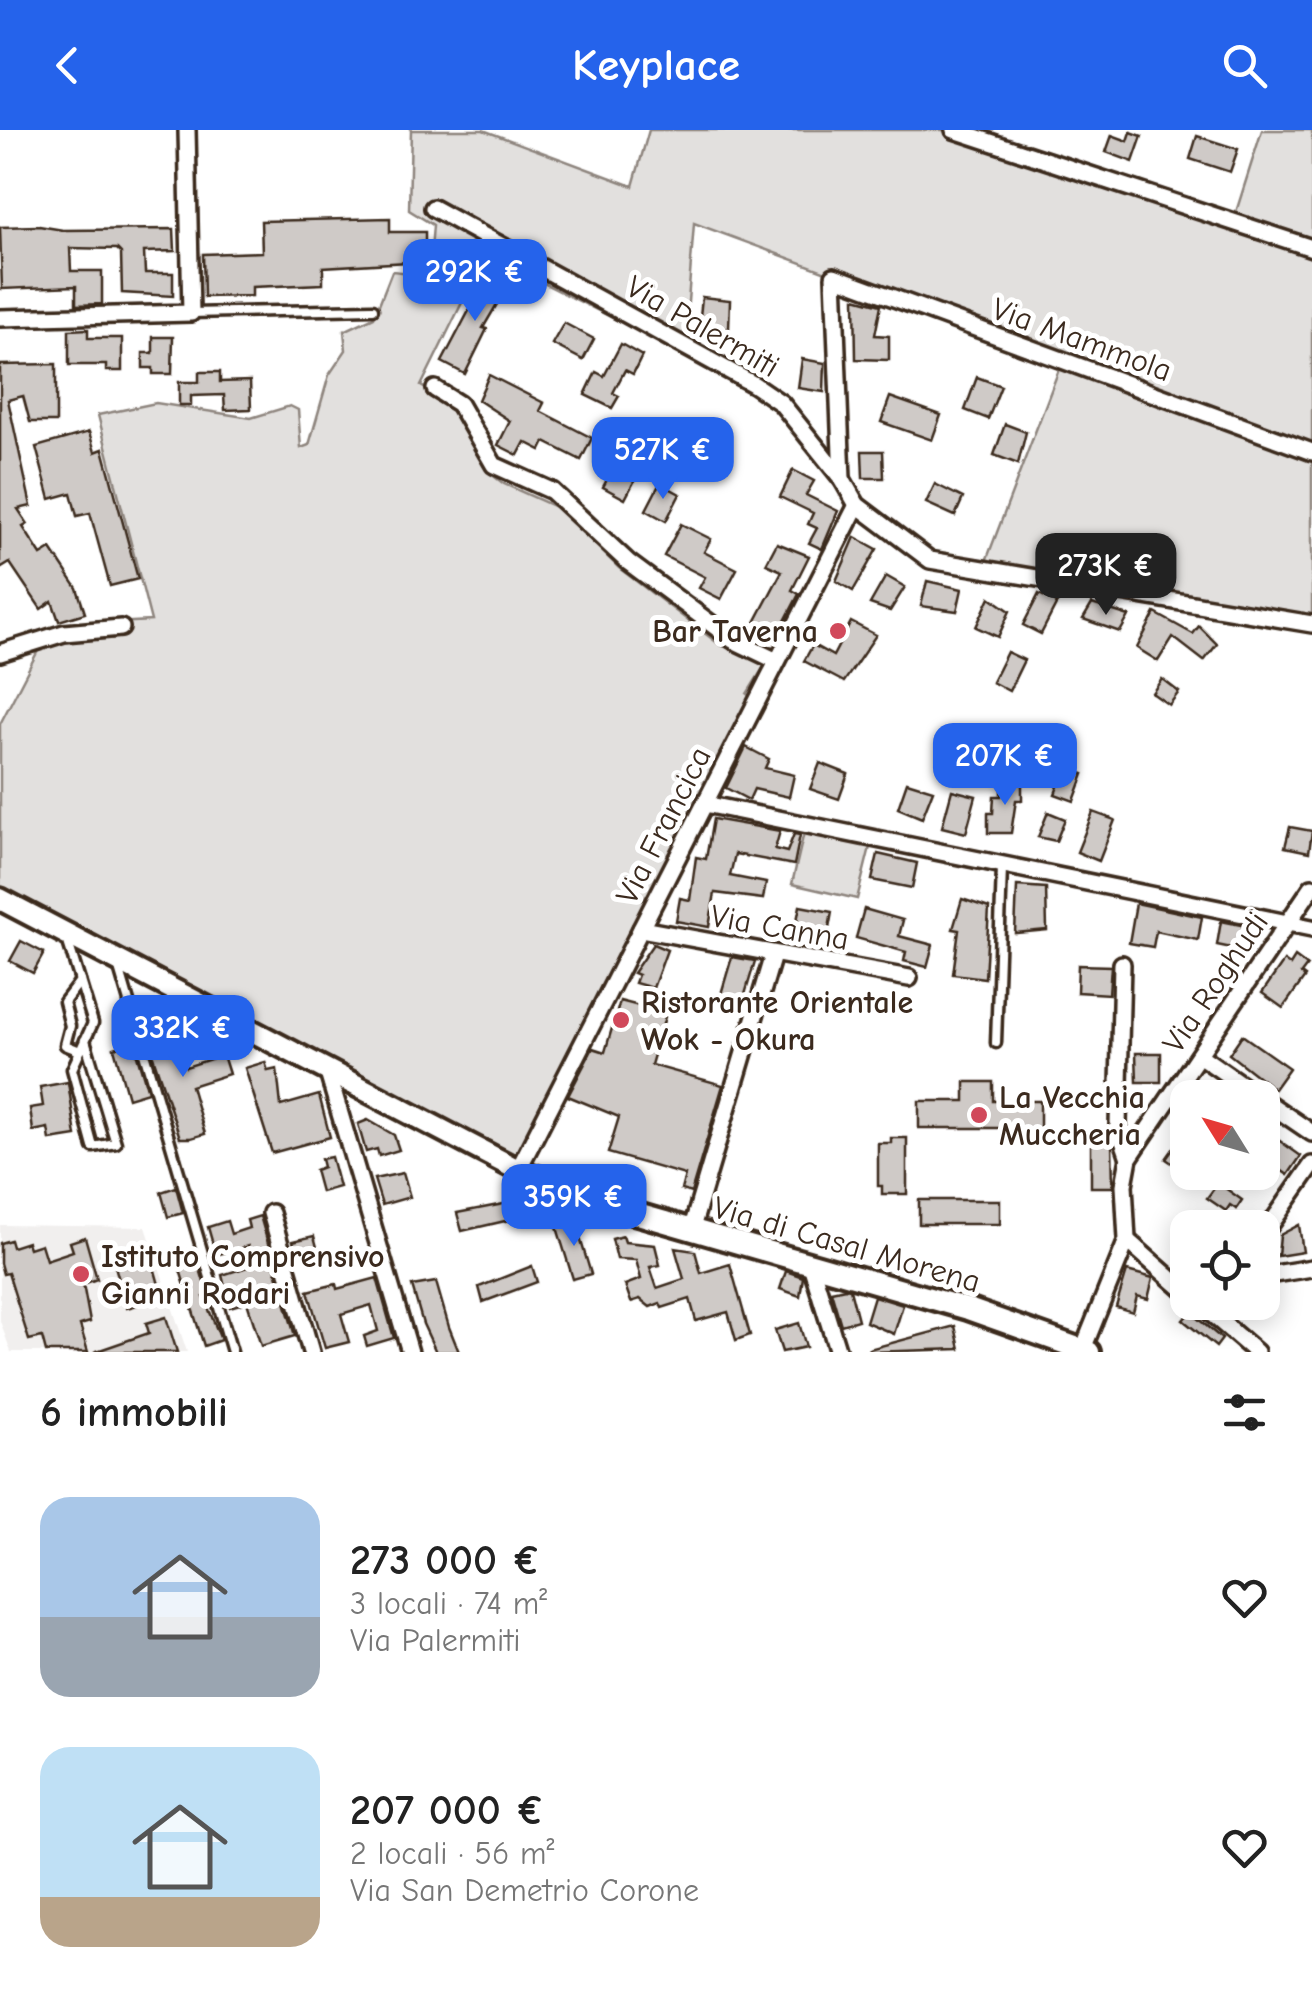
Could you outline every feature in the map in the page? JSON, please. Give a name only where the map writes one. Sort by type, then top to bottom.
[{"type":"main road","name":"Via di Casal Morena","points":[[0,899],[518,1170],[691,1230],[968,1309],[1086,1351]]},
{"type":"street","points":[[0,318],[192,314],[187,130]]},
{"type":"street","points":[[954,130],[1312,248]]},
{"type":"street","name":"Via Palermiti","points":[[434,208],[753,384],[780,403],[842,479],[856,505],[930,560],[1312,624]]},
{"type":"street","name":"Via Mammola","points":[[842,479],[834,276],[1312,452]]},
{"type":"street","points":[[435,389],[459,404],[494,466],[552,490],[628,562],[733,640],[777,662]]},
{"type":"street","name":"Via Francica","points":[[518,1170],[856,505]]},
{"type":"street","points":[[0,653],[59,634],[121,628]]},
{"type":"street","points":[[705,804],[1312,928]]},
{"type":"street","name":"Via Roghudi","points":[[1086,1351],[1128,1240],[1124,1185],[1130,1158],[1312,887]]},
{"type":"street","name":"Via Canna","points":[[642,929],[909,978]]},
{"type":"street","points":[[691,1230],[773,956]]},
{"type":"street","name":"Via Roghudi","points":[[1122,964],[1118,1126],[1130,1158]]},
{"type":"street","points":[[1199,1055],[1236,1080]]},
{"type":"street","points":[[328,1073],[410,1352]]},
{"type":"street","points":[[1280,1111],[1312,1133]]},
{"type":"street","points":[[1280,1212],[1312,1165]]},
{"type":"street","points":[[270,1214],[310,1352]]},
{"type":"street","points":[[1128,1240],[1170,1277]]},
{"type":"street","points":[[812,1265],[838,1352]]},
{"type":"street","points":[[1280,1273],[1312,1268]]},
{"type":"street","points":[[1219,1320],[1256,1352]]},
{"type":"lane","points":[[192,314],[373,309]]},
{"type":"lane","points":[[996,1043],[1002,862]]},
{"type":"lane","points":[[65,934],[93,1023],[72,1069],[93,1146],[116,1143],[86,1040]]},
{"type":"lane","points":[[117,962],[232,1352]]},
{"type":"lane","points":[[80,981],[64,1002],[70,1026],[64,1045],[80,1051]]},
{"type":"shaded area","points":[[411,130],[483,130],[633,186],[649,130],[954,130],[1238,222],[1236,212],[1262,130],[1312,130],[1312,452],[694,223],[684,354],[486,254],[421,386],[447,402],[487,471],[504,484],[558,508],[619,568],[720,645],[767,662],[747,694],[757,701],[514,1182],[0,906],[0,724],[43,641],[94,624],[151,621],[98,415],[156,403],[251,418],[290,406],[298,410],[301,448],[309,445],[329,375],[346,350],[344,331],[374,317],[392,271],[422,274],[430,263],[433,225],[409,210]]},
{"type":"shaded area","points":[[1061,364],[1312,459],[1312,620],[1308,632],[980,577]]},
{"type":"shaded area","points":[[805,828],[871,843],[857,899],[792,884]]},
{"type":"shaded area","name":"Istituto Comprensivo Gianni Rodari","points":[[0,1225],[146,1227],[187,1352],[11,1352],[0,1321]]},
{"type":"building","points":[[1131,132],[1142,136],[1133,162],[1106,152],[1112,135],[1128,141]]},
{"type":"building","points":[[1197,136],[1238,149],[1230,172],[1190,159]]},
{"type":"building","points":[[390,218],[390,232],[425,232],[425,261],[323,267],[323,284],[252,287],[252,296],[204,297],[203,254],[262,252],[261,221]]},
{"type":"building","points":[[0,227],[63,230],[174,229],[175,251],[144,252],[145,273],[173,273],[173,296],[122,293],[121,253],[117,249],[70,248],[71,271],[102,271],[102,304],[76,305],[76,286],[2,289]]},
{"type":"building","points":[[490,271],[510,282],[483,328],[487,329],[465,374],[442,362]]},
{"type":"building","points":[[702,297],[730,300],[729,329],[699,326]]},
{"type":"building","points":[[855,298],[881,305],[875,335],[889,336],[889,360],[856,359]]},
{"type":"building","points":[[564,323],[594,339],[583,360],[552,344]]},
{"type":"building","points":[[88,329],[88,338],[122,338],[122,371],[106,371],[106,365],[69,365],[69,330]]},
{"type":"building","points":[[153,337],[173,337],[172,374],[153,374],[153,368],[143,368],[143,353],[153,353]]},
{"type":"building","points":[[621,344],[642,356],[633,374],[625,370],[613,393],[619,396],[612,408],[585,395],[596,372],[604,376]]},
{"type":"building","points":[[802,359],[825,363],[824,392],[798,388]]},
{"type":"building","points":[[56,364],[56,422],[30,422],[23,396],[8,400],[31,506],[18,509],[28,524],[23,527],[41,555],[51,549],[77,588],[85,613],[59,621],[52,601],[41,609],[10,563],[0,569],[0,365]]},
{"type":"building","points":[[199,372],[220,372],[220,382],[250,381],[251,409],[225,410],[224,395],[191,396],[191,405],[179,405],[179,382],[199,382]]},
{"type":"building","points":[[489,375],[544,403],[540,411],[592,438],[581,460],[545,442],[541,450],[525,442],[518,455],[498,445],[510,421],[478,400]]},
{"type":"building","points":[[977,377],[1001,386],[988,419],[965,410]]},
{"type":"building","points":[[890,397],[941,415],[932,440],[881,422]]},
{"type":"building","points":[[1005,424],[1026,432],[1018,464],[994,455]]},
{"type":"building","points":[[89,432],[95,452],[103,449],[138,579],[110,586],[90,513],[77,516],[71,493],[50,499],[36,447]]},
{"type":"building","points":[[645,432],[662,440],[654,457],[636,450]]},
{"type":"building","points":[[862,451],[883,451],[884,478],[863,478]]},
{"type":"building","points":[[614,467],[636,478],[625,499],[603,487]]},
{"type":"building","points":[[793,470],[814,481],[806,495],[838,511],[822,549],[809,543],[817,528],[808,524],[813,513],[780,497]]},
{"type":"building","points":[[660,483],[680,494],[666,521],[646,510]]},
{"type":"building","points":[[935,484],[963,498],[955,516],[926,503]]},
{"type":"building","points":[[681,524],[711,539],[704,552],[737,569],[721,599],[699,588],[705,577],[664,556]]},
{"type":"building","points":[[855,537],[877,549],[853,591],[836,581]]},
{"type":"building","points":[[777,543],[809,556],[792,590],[799,594],[774,642],[751,630],[782,571],[766,564]]},
{"type":"building","points":[[886,576],[905,587],[890,611],[870,604]]},
{"type":"building","points":[[927,581],[962,589],[957,611],[921,606]]},
{"type":"building","points":[[1039,594],[1057,603],[1041,634],[1023,625]]},
{"type":"building","points":[[990,597],[1010,611],[998,637],[976,627]]},
{"type":"building","points":[[1092,604],[1129,616],[1120,632],[1083,619]]},
{"type":"building","points":[[1155,613],[1193,634],[1199,626],[1217,644],[1204,661],[1173,637],[1158,661],[1137,648]]},
{"type":"building","points":[[851,622],[876,635],[844,682],[804,661],[813,645],[833,656]]},
{"type":"building","points":[[1007,652],[1024,660],[1009,691],[992,682]]},
{"type":"building","points":[[1162,679],[1179,692],[1169,705],[1152,693]]},
{"type":"building","points":[[746,747],[769,759],[765,768],[794,775],[789,797],[754,789],[749,800],[726,788]]},
{"type":"building","points":[[820,763],[848,774],[839,799],[810,789]]},
{"type":"building","points":[[1065,768],[1084,774],[1074,801],[1055,794]]},
{"type":"building","points":[[1001,781],[1022,782],[1022,800],[1016,800],[1011,833],[988,833],[988,813],[993,813],[994,796],[1001,796]]},
{"type":"building","points":[[907,782],[933,790],[922,818],[898,808]]},
{"type":"building","points":[[952,790],[976,796],[966,833],[942,827]]},
{"type":"building","points":[[1048,812],[1065,819],[1056,841],[1038,837]]},
{"type":"building","points":[[1093,812],[1115,820],[1099,861],[1077,852]]},
{"type":"building","points":[[713,819],[780,831],[775,849],[787,852],[794,834],[800,835],[794,865],[735,854],[730,876],[766,883],[763,899],[715,893],[709,927],[676,921],[680,898],[690,900],[696,857],[706,859]]},
{"type":"building","points":[[1290,827],[1312,831],[1309,852],[1285,847]]},
{"type":"building","points":[[878,854],[917,863],[912,888],[872,880]]},
{"type":"building","points":[[1017,886],[1046,888],[1047,930],[1015,933]]},
{"type":"building","points":[[962,899],[989,908],[985,978],[953,974],[959,930],[953,929]]},
{"type":"building","points":[[1136,903],[1202,917],[1198,940],[1156,931],[1153,947],[1129,943]]},
{"type":"building","points":[[800,906],[832,912],[825,951],[792,945]]},
{"type":"building","points":[[864,909],[903,920],[899,936],[933,945],[927,967],[904,961],[906,952],[856,938]]},
{"type":"building","points":[[1221,921],[1246,926],[1241,950],[1217,945]]},
{"type":"building","points":[[21,941],[44,953],[33,973],[10,961]]},
{"type":"building","points":[[653,944],[667,950],[653,988],[635,983],[638,975],[633,973]]},
{"type":"building","points":[[732,957],[755,961],[741,1008],[719,1001]]},
{"type":"building","points":[[1295,957],[1307,966],[1301,974],[1305,977],[1283,1008],[1262,993],[1284,961],[1290,965]]},
{"type":"building","points":[[1078,965],[1111,966],[1109,994],[1077,992]]},
{"type":"building","points":[[642,996],[669,1003],[651,1065],[723,1085],[691,1193],[681,1190],[685,1175],[608,1153],[619,1117],[568,1096],[593,1048],[605,1052],[620,1001],[639,1006]]},
{"type":"building","points":[[174,1025],[186,1067],[223,1055],[229,1074],[191,1086],[205,1134],[191,1138],[180,1138],[147,1038]]},
{"type":"building","points":[[1242,1035],[1289,1068],[1280,1081],[1262,1080],[1229,1054]]},
{"type":"building","points":[[133,1042],[148,1092],[128,1098],[114,1048]]},
{"type":"building","points":[[1136,1053],[1161,1053],[1161,1082],[1137,1082]]},
{"type":"building","points":[[265,1062],[268,1071],[277,1069],[281,1106],[319,1095],[330,1137],[272,1153],[245,1068]]},
{"type":"building","points":[[68,1082],[76,1136],[50,1140],[48,1128],[33,1131],[30,1108],[43,1106],[40,1087]]},
{"type":"building","name":"La Vecchia Muccheria","points":[[965,1082],[993,1082],[993,1101],[1040,1101],[1040,1128],[919,1128],[919,1101],[965,1101]]},
{"type":"building","points":[[368,1120],[394,1135],[399,1150],[379,1156],[377,1149],[366,1152],[358,1124]]},
{"type":"building","points":[[891,1138],[907,1138],[907,1194],[882,1194],[882,1186],[878,1186],[878,1143],[891,1143]]},
{"type":"building","points":[[1280,1141],[1301,1156],[1288,1175],[1280,1169]]},
{"type":"building","points":[[1112,1142],[1113,1187],[1091,1187],[1091,1143]]},
{"type":"building","points":[[331,1157],[339,1187],[321,1192],[315,1170],[323,1167],[321,1159]]},
{"type":"building","points":[[403,1173],[410,1197],[382,1205],[374,1179]]},
{"type":"building","points":[[176,1187],[183,1213],[168,1217],[161,1192]]},
{"type":"building","points":[[1213,1190],[1228,1190],[1242,1200],[1236,1209],[1230,1205],[1225,1210],[1207,1198]]},
{"type":"building","points":[[919,1200],[1000,1200],[1000,1224],[919,1224]]},
{"type":"building","points":[[514,1202],[518,1218],[462,1231],[457,1213]]},
{"type":"building","points":[[260,1216],[295,1336],[261,1346],[247,1302],[230,1307],[222,1275],[254,1265],[248,1246],[216,1255],[208,1227],[227,1221],[231,1234],[249,1228],[247,1220]]},
{"type":"building","points":[[574,1218],[591,1274],[573,1279],[556,1224]]},
{"type":"building","points":[[1299,1225],[1303,1252],[1280,1256],[1280,1235]]},
{"type":"building","points":[[314,1236],[318,1251],[297,1257],[293,1241]]},
{"type":"building","points":[[623,1236],[625,1242],[655,1245],[660,1265],[650,1267],[657,1288],[684,1279],[675,1248],[695,1251],[701,1273],[730,1264],[750,1335],[736,1340],[728,1312],[696,1321],[690,1299],[662,1308],[660,1303],[650,1307],[640,1299],[631,1302],[625,1285],[641,1279],[636,1260],[617,1259],[612,1239]]},
{"type":"building","points":[[85,1237],[97,1279],[83,1284],[90,1322],[80,1325],[88,1352],[46,1352],[42,1337],[29,1340],[8,1273],[3,1274],[0,1243],[10,1240],[12,1247],[27,1242],[29,1248],[41,1244],[46,1260],[73,1251],[70,1242]]},
{"type":"building","points":[[139,1246],[140,1252],[149,1249],[161,1292],[159,1299],[127,1308],[113,1259]]},
{"type":"building","points":[[194,1248],[208,1296],[204,1297],[221,1340],[204,1346],[175,1254]]},
{"type":"building","points":[[532,1266],[537,1282],[483,1302],[479,1287]]},
{"type":"building","points":[[786,1271],[803,1277],[800,1296],[780,1289]]},
{"type":"building","points":[[1127,1271],[1153,1278],[1148,1299],[1137,1296],[1133,1312],[1116,1307]]},
{"type":"building","points":[[377,1278],[394,1338],[367,1346],[364,1336],[378,1331],[371,1305],[341,1314],[349,1342],[325,1348],[308,1291],[336,1284],[337,1289]]},
{"type":"building","points":[[436,1282],[459,1352],[436,1352],[423,1324],[412,1286]]},
{"type":"building","points":[[850,1289],[858,1320],[841,1325],[831,1291]]},
{"type":"building","points":[[874,1296],[903,1305],[894,1334],[866,1322]]},
{"type":"building","points":[[166,1317],[177,1352],[94,1352],[149,1333],[146,1323]]},
{"type":"building","points":[[1183,1320],[1199,1320],[1222,1339],[1216,1347]]},
{"type":"building","points":[[799,1323],[806,1347],[782,1352],[775,1330]]},
{"type":"building","points":[[955,1326],[960,1349],[869,1349]]},
{"type":"place","name":"Bar Taverna","points":[[838,631]]},
{"type":"place","name":"Ristorante Orientale Wok - Okura","points":[[621,1020]]},
{"type":"place","name":"La Vecchia Muccheria","points":[[979,1115]]},
{"type":"place","name":"Istituto Comprensivo Gianni Rodari","points":[[81,1274]]}]
